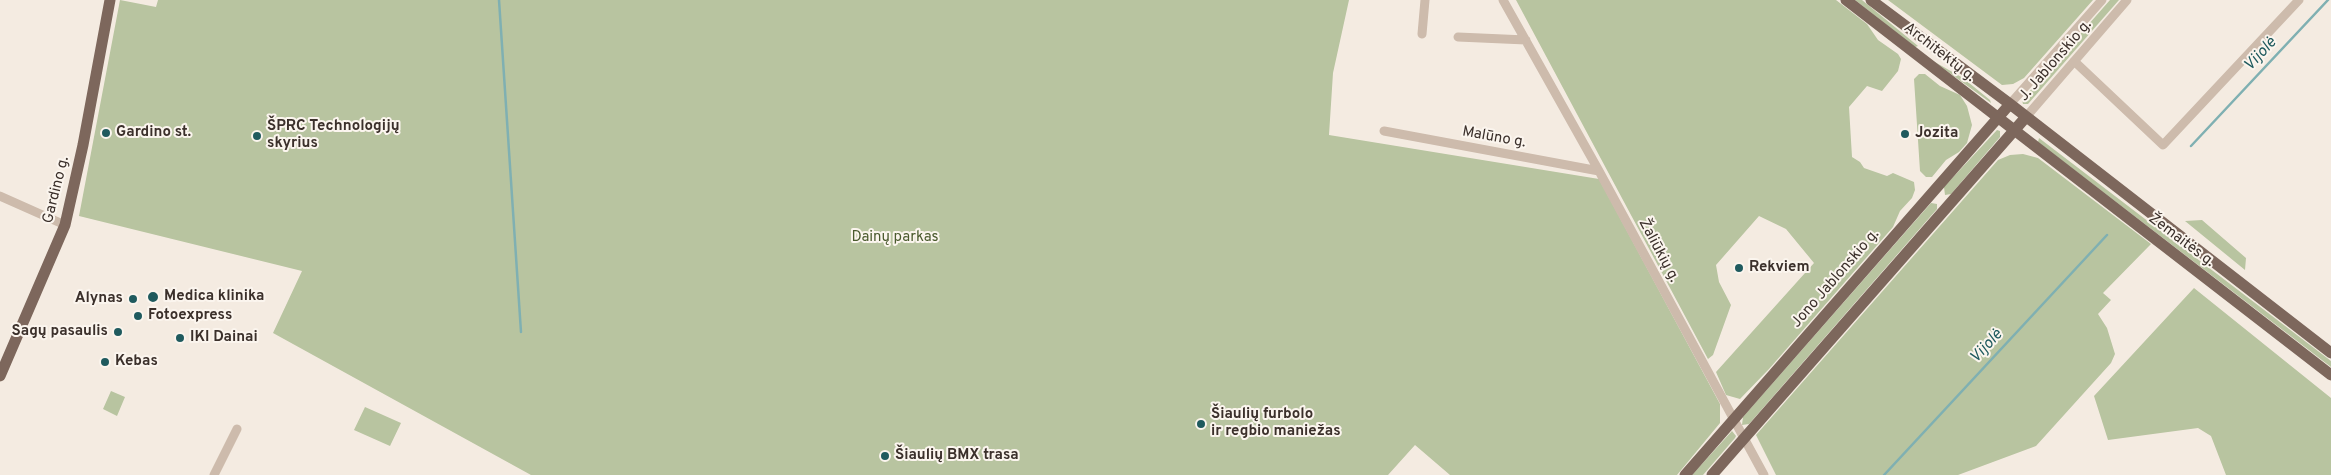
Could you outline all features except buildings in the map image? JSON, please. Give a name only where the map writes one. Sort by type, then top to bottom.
[{"type":"main road","name":"Gardino g.","points":[[0,376],[65,225],[110,0]]},
{"type":"main road","name":"Architektų g.","points":[[1846,0],[2013,131]]},
{"type":"main road","name":"Architektų g.","points":[[1871,0],[2026,117]]},
{"type":"main road","points":[[1916,54],[1925,42]]},
{"type":"main road","name":"Jono Jablonskio g.","points":[[1684,475],[2010,104]]},
{"type":"main road","points":[[1712,475],[2026,117]]},
{"type":"main road","name":"Žemaitės g.","points":[[2026,117],[2331,353]]},
{"type":"main road","name":"Žemaitės g.","points":[[2013,131],[2331,375]]},
{"type":"street","points":[[1422,34],[1425,0]]},
{"type":"street","name":"Žaliūkių g.","points":[[1504,0],[1764,475]]},
{"type":"street","name":"J. Jablonskio g.","points":[[2010,104],[2102,0]]},
{"type":"street","name":"J. Jablonskio g.","points":[[2026,117],[2127,0]]},
{"type":"street","points":[[2074,61],[2163,145],[2299,0]]},
{"type":"street","points":[[1458,37],[1526,40]]},
{"type":"street","name":"Malūno g.","points":[[1384,131],[1599,171]]},
{"type":"street","points":[[0,196],[65,225]]},
{"type":"street","points":[[214,475],[237,429]]},
{"type":"green space","name":"Dainų parkas","points":[[120,0],[156,7],[158,0],[1349,0],[1333,73],[1329,135],[1599,179],[1720,404],[1720,423],[1677,475],[1450,475],[1415,445],[1388,475],[531,475],[273,333],[302,271],[79,216]]},
{"type":"green space","points":[[1516,0],[1836,0],[1867,24],[1878,40],[1898,54],[1901,59],[1898,71],[1882,91],[1867,86],[1849,107],[1852,157],[1860,162],[1864,168],[1887,176],[1893,173],[1914,182],[1915,190],[1912,198],[1900,211],[1893,227],[1769,369],[1740,399],[1726,395],[1716,372],[1814,263],[1786,229],[1759,216],[1716,265],[1719,282],[1731,305],[1713,355],[1708,359]]},
{"type":"green space","points":[[1855,0],[1862,0],[1918,46],[1915,47]]},
{"type":"green space","points":[[1888,0],[2093,0],[2024,78],[2013,84],[2002,85]]},
{"type":"green space","points":[[2110,0],[2119,0],[2028,104],[2023,104],[2022,100]]},
{"type":"green space","points":[[1933,61],[1963,78],[1990,100],[1991,103]]},
{"type":"green space","points":[[1919,74],[1925,74],[1940,86],[1960,95],[1967,106],[1972,125],[1967,143],[1959,152],[1946,160],[1932,177],[1926,177],[1920,171],[1914,79]]},
{"type":"green space","points":[[1997,130],[2000,131],[2000,137],[1951,194],[1945,195],[1944,187]]},
{"type":"green space","points":[[2039,138],[2331,361],[2331,367],[2038,142]]},
{"type":"green space","points":[[2023,154],[2038,158],[2151,244],[2103,293],[2111,300],[2098,314],[2107,328],[2115,354],[2111,363],[2036,446],[1958,475],[1776,475],[1756,435],[1998,160],[2010,155]]},
{"type":"green space","points":[[1931,203],[1937,204],[1937,209],[1749,424],[1742,425],[1743,417]]},
{"type":"green space","points":[[2202,220],[2246,258],[2245,270],[2185,221]]},
{"type":"green space","points":[[2194,288],[2331,398],[2331,475],[2226,475],[2211,436],[2198,428],[2108,440],[2094,396]]},
{"type":"green space","points":[[111,391],[125,397],[117,416],[103,409]]},
{"type":"green space","points":[[365,407],[401,423],[390,446],[354,430]]},
{"type":"green space","points":[[1732,431],[1736,436],[1735,438],[1703,475],[1692,475]]},
{"type":"waterway","points":[[499,0],[521,332]]},
{"type":"waterway","name":"Vijolė","points":[[2191,146],[2328,0]]},
{"type":"waterway","name":"Vijolė","points":[[1884,475],[2107,235]]},
{"type":"place","name":"Gardino st.","points":[[106,133]]},
{"type":"place","name":"Jozita","points":[[1905,134]]},
{"type":"place","name":"ŠPRC Technologijų skyrius","points":[[257,136]]},
{"type":"place","name":"Rekviem","points":[[1739,268]]},
{"type":"place","name":"Medica klinika","points":[[153,297]]},
{"type":"place","name":"Alynas","points":[[133,299]]},
{"type":"place","name":"Fotoexpress","points":[[138,316]]},
{"type":"place","name":"Sagų pasaulis","points":[[118,332]]},
{"type":"place","name":"IKI Dainai","points":[[180,338]]},
{"type":"place","name":"Kebas","points":[[105,362]]},
{"type":"place","name":"Šiaulių furbolo ir regbio maniežas","points":[[1201,424]]},
{"type":"place","name":"Šiaulių BMX trasa","points":[[885,456]]}]
